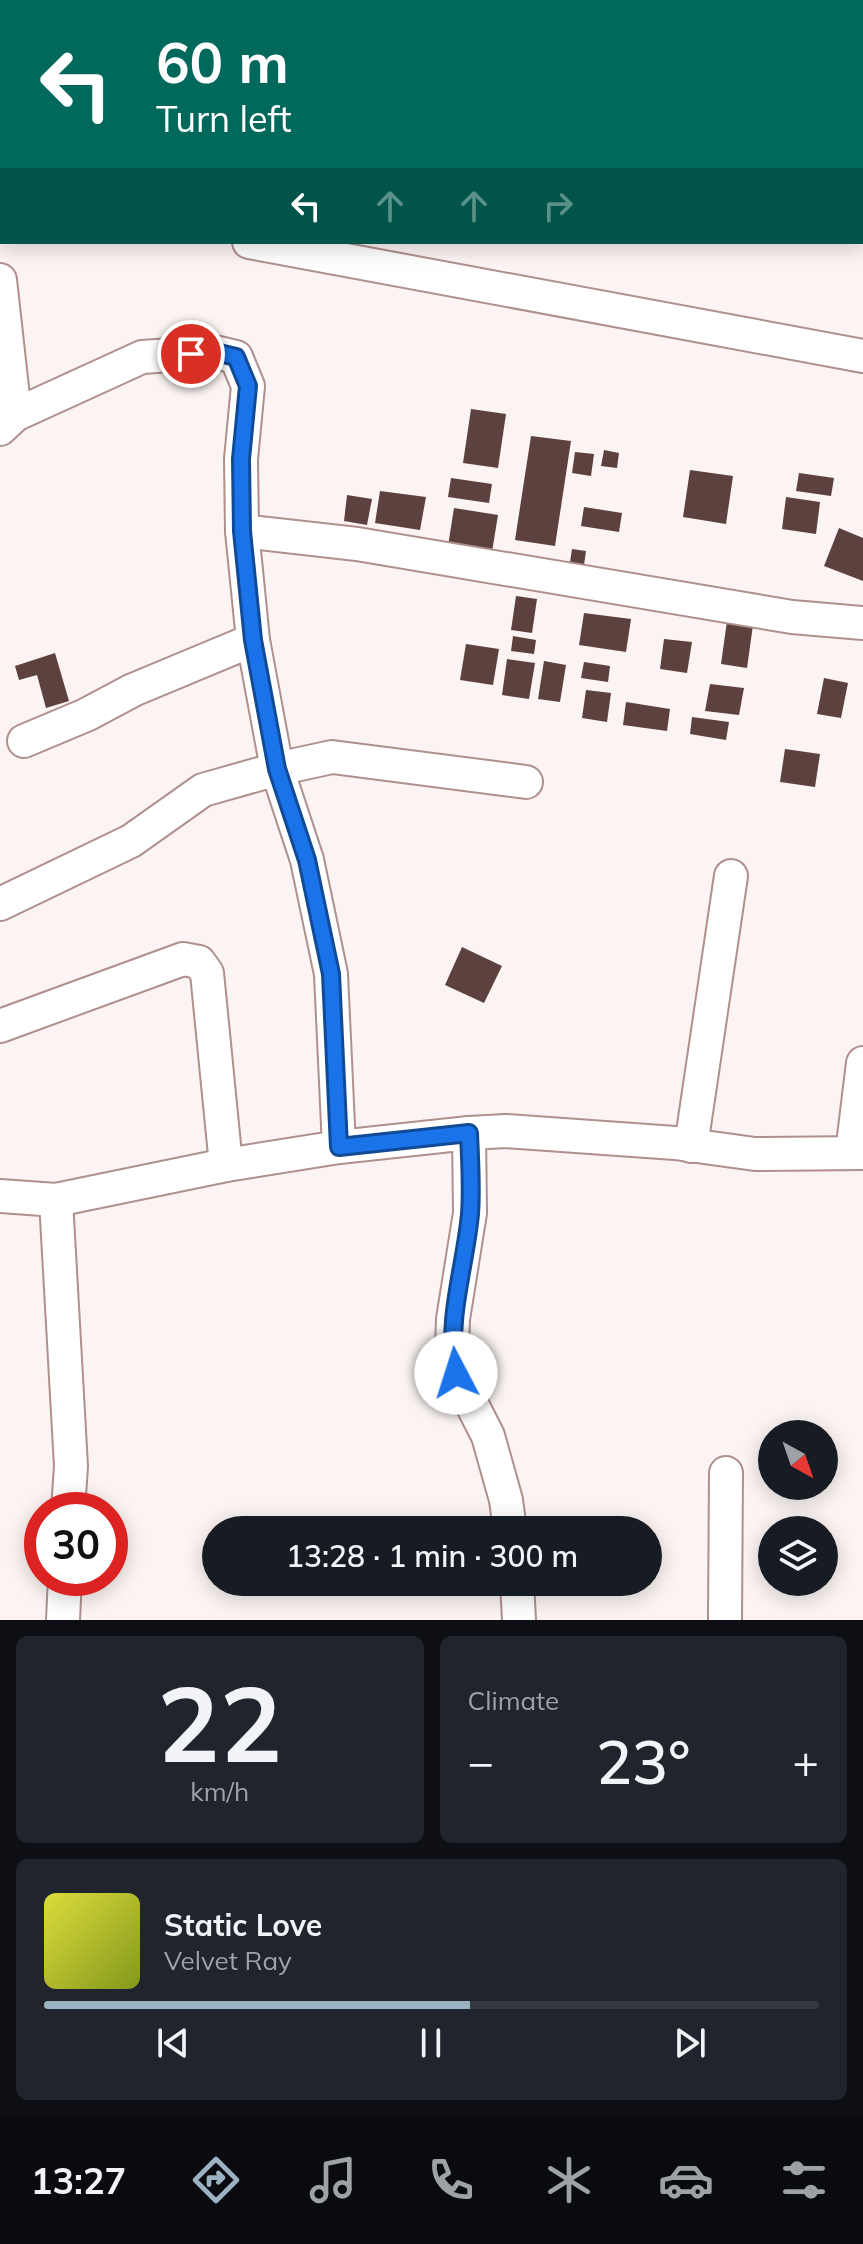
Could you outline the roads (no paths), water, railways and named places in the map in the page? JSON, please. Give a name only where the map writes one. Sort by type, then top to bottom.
[{"type":"street","points":[[260,244],[863,356]]},
{"type":"street","points":[[0,280],[7,422],[142,357],[215,352],[236,357],[248,386],[241,459],[242,531],[253,640],[277,769],[307,860],[331,974],[339,1147]]},
{"type":"street","points":[[242,531],[357,544],[792,617],[863,623]]},
{"type":"street","points":[[24,741],[86,715],[133,690],[253,640]]},
{"type":"street","points":[[0,904],[131,841],[203,790],[277,769],[332,757],[526,782]]},
{"type":"street","points":[[691,1146],[731,876]]},
{"type":"street","points":[[0,1026],[183,959],[199,962],[207,973],[226,1165]]},
{"type":"street","points":[[0,1196],[56,1200],[226,1165],[339,1147],[506,1131],[755,1154],[858,1153],[863,1063]]},
{"type":"street","points":[[469,1133],[470,1213],[453,1319],[452,1348],[456,1373],[488,1436],[508,1516]]},
{"type":"street","points":[[56,1200],[71,1466],[69,1492]]},
{"type":"street","points":[[725,1620],[726,1473]]},
{"type":"street","points":[[63,1620],[64,1596]]},
{"type":"street","points":[[518,1596],[519,1620]]}]
